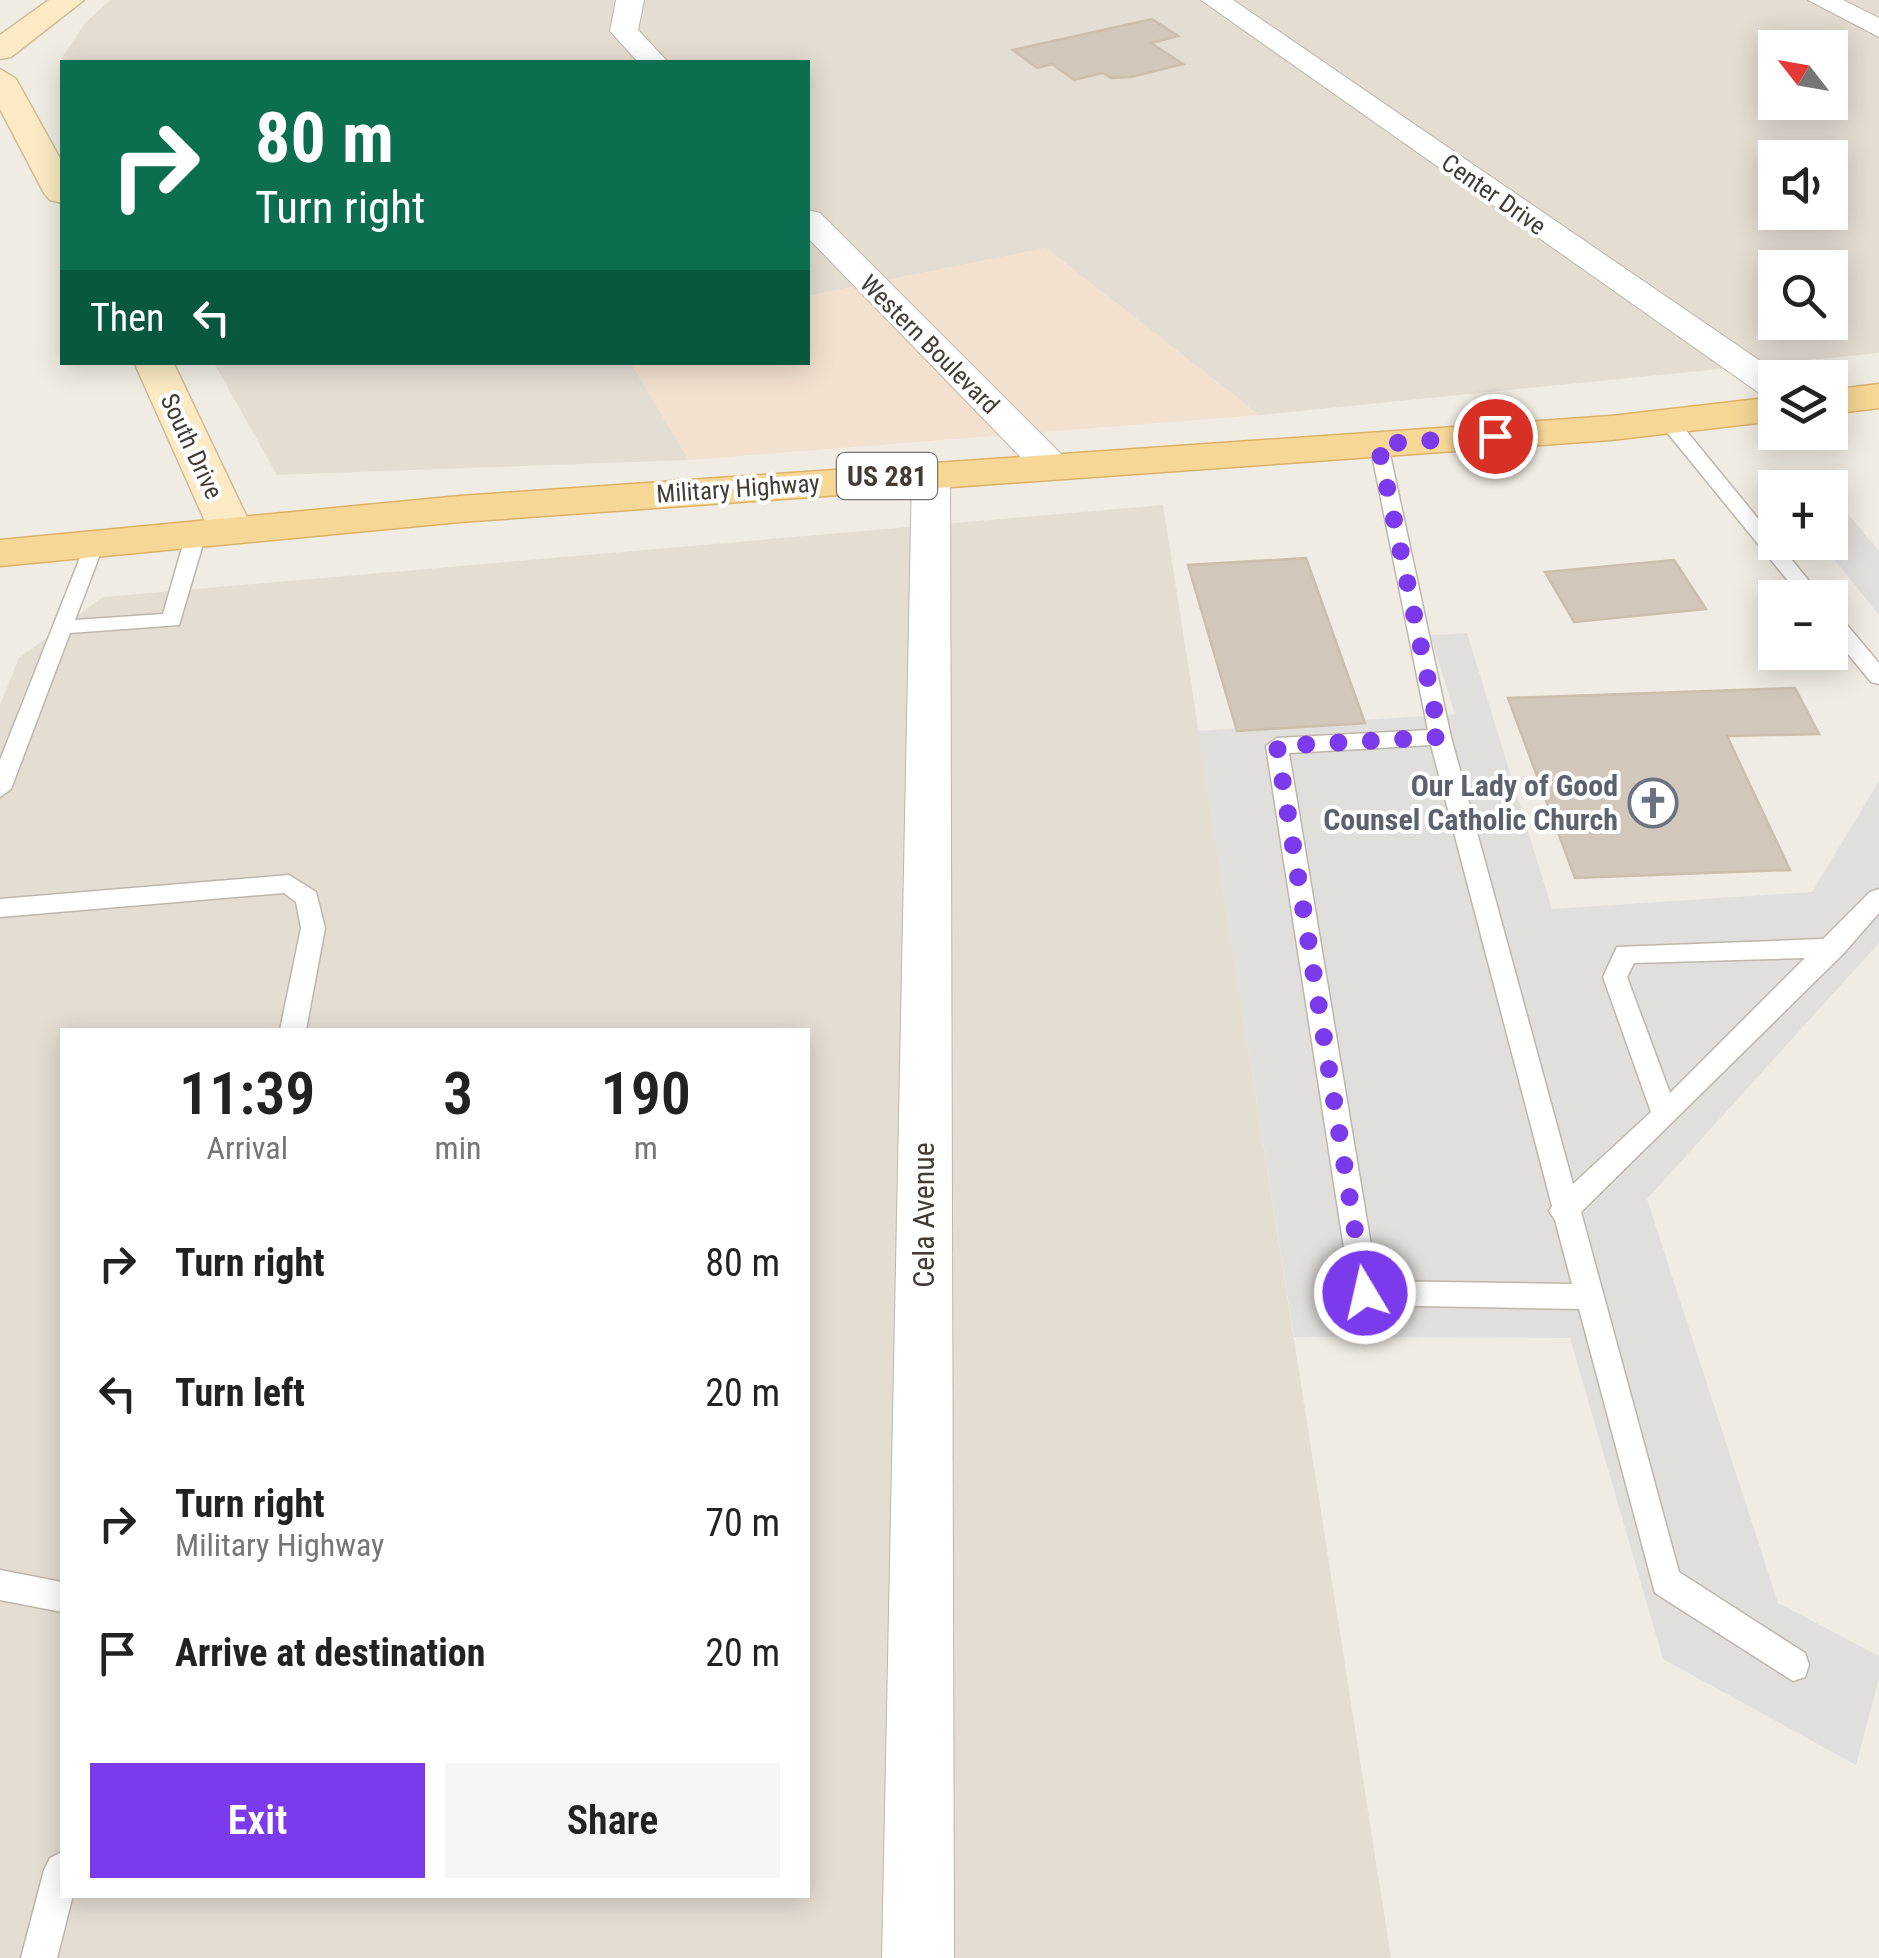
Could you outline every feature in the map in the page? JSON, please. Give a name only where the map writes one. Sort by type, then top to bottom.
[{"type":"main road","points":[[1848,400],[1879,396]]},
{"type":"main road","name":"Military Highway","points":[[0,553],[931,473],[1378,444],[1758,411]]},
{"type":"street","points":[[0,50],[69,0]]},
{"type":"street","points":[[630,0],[624,31],[652,60]]},
{"type":"street","name":"Center Drive","points":[[1215,0],[1758,376]]},
{"type":"street","points":[[1822,0],[1879,29]]},
{"type":"street","points":[[0,79],[60,188]]},
{"type":"street","name":"Western Boulevard","points":[[810,222],[1053,468]]},
{"type":"street","name":"South Drive","points":[[154,365],[213,532]]},
{"type":"street","name":"Cela Avenue","points":[[918,1958],[931,473]]},
{"type":"lane","points":[[1668,421],[1799,580]]},
{"type":"lane","points":[[1378,444],[1440,737],[1563,1211],[1666,1582],[1793,1665]]},
{"type":"lane","points":[[62,627],[172,620],[213,532]]},
{"type":"lane","points":[[0,790],[94,544]]},
{"type":"lane","points":[[1848,640],[1879,677]]},
{"type":"lane","points":[[1440,737],[1277,746],[1365,1293],[1586,1296]]},
{"type":"lane","points":[[0,908],[289,884],[308,898],[313,928],[293,1028]]},
{"type":"lane","points":[[1563,1211],[1665,1116],[1879,898]]},
{"type":"lane","points":[[1665,1116],[1616,977],[1626,954],[1834,948]]},
{"type":"lane","points":[[0,1585],[60,1597]]},
{"type":"lane","points":[[39,1958],[60,1878]]},
{"type":"shaded area","points":[[110,0],[1879,0],[1879,353],[1758,360],[1758,365],[1259,415],[1046,248],[810,296],[810,60],[63,60],[85,23]]},
{"type":"shaded area","points":[[1046,248],[1259,415],[689,460],[632,365],[810,365],[810,296]]},
{"type":"shaded area","points":[[215,365],[632,365],[689,460],[277,475]]},
{"type":"shaded area","points":[[1163,505],[1391,1958],[0,1958],[0,705],[19,658],[103,597]]},
{"type":"shaded area","points":[[1848,514],[1879,551],[1879,615],[1835,560],[1848,560]]},
{"type":"shaded area","points":[[1467,633],[1552,909],[1812,892],[1879,781],[1879,943],[1647,1199],[1778,1603],[1879,1656],[1879,1679],[1856,1765],[1663,1659],[1570,1338],[1294,1337],[1198,731],[1455,714],[1430,635]]},
{"type":"building","points":[[1152,19],[1178,36],[1151,43],[1183,64],[1131,77],[1111,78],[1103,73],[1074,80],[1052,64],[1037,68],[1013,50]]},
{"type":"building","points":[[1306,558],[1365,723],[1237,731],[1188,565]]},
{"type":"building","points":[[1674,560],[1706,609],[1574,622],[1545,572]]},
{"type":"building","name":"Our Lady of Good Counsel Catholic Church","points":[[1795,688],[1819,734],[1727,736],[1790,870],[1575,878],[1508,698]]},
{"type":"place","name":"Our Lady of Good Counsel Catholic Church","points":[[1653,803]]},
{"type":"route","points":[[1365,1293],[1277,746],[1440,737],[1378,444],[1495,436]]}]
